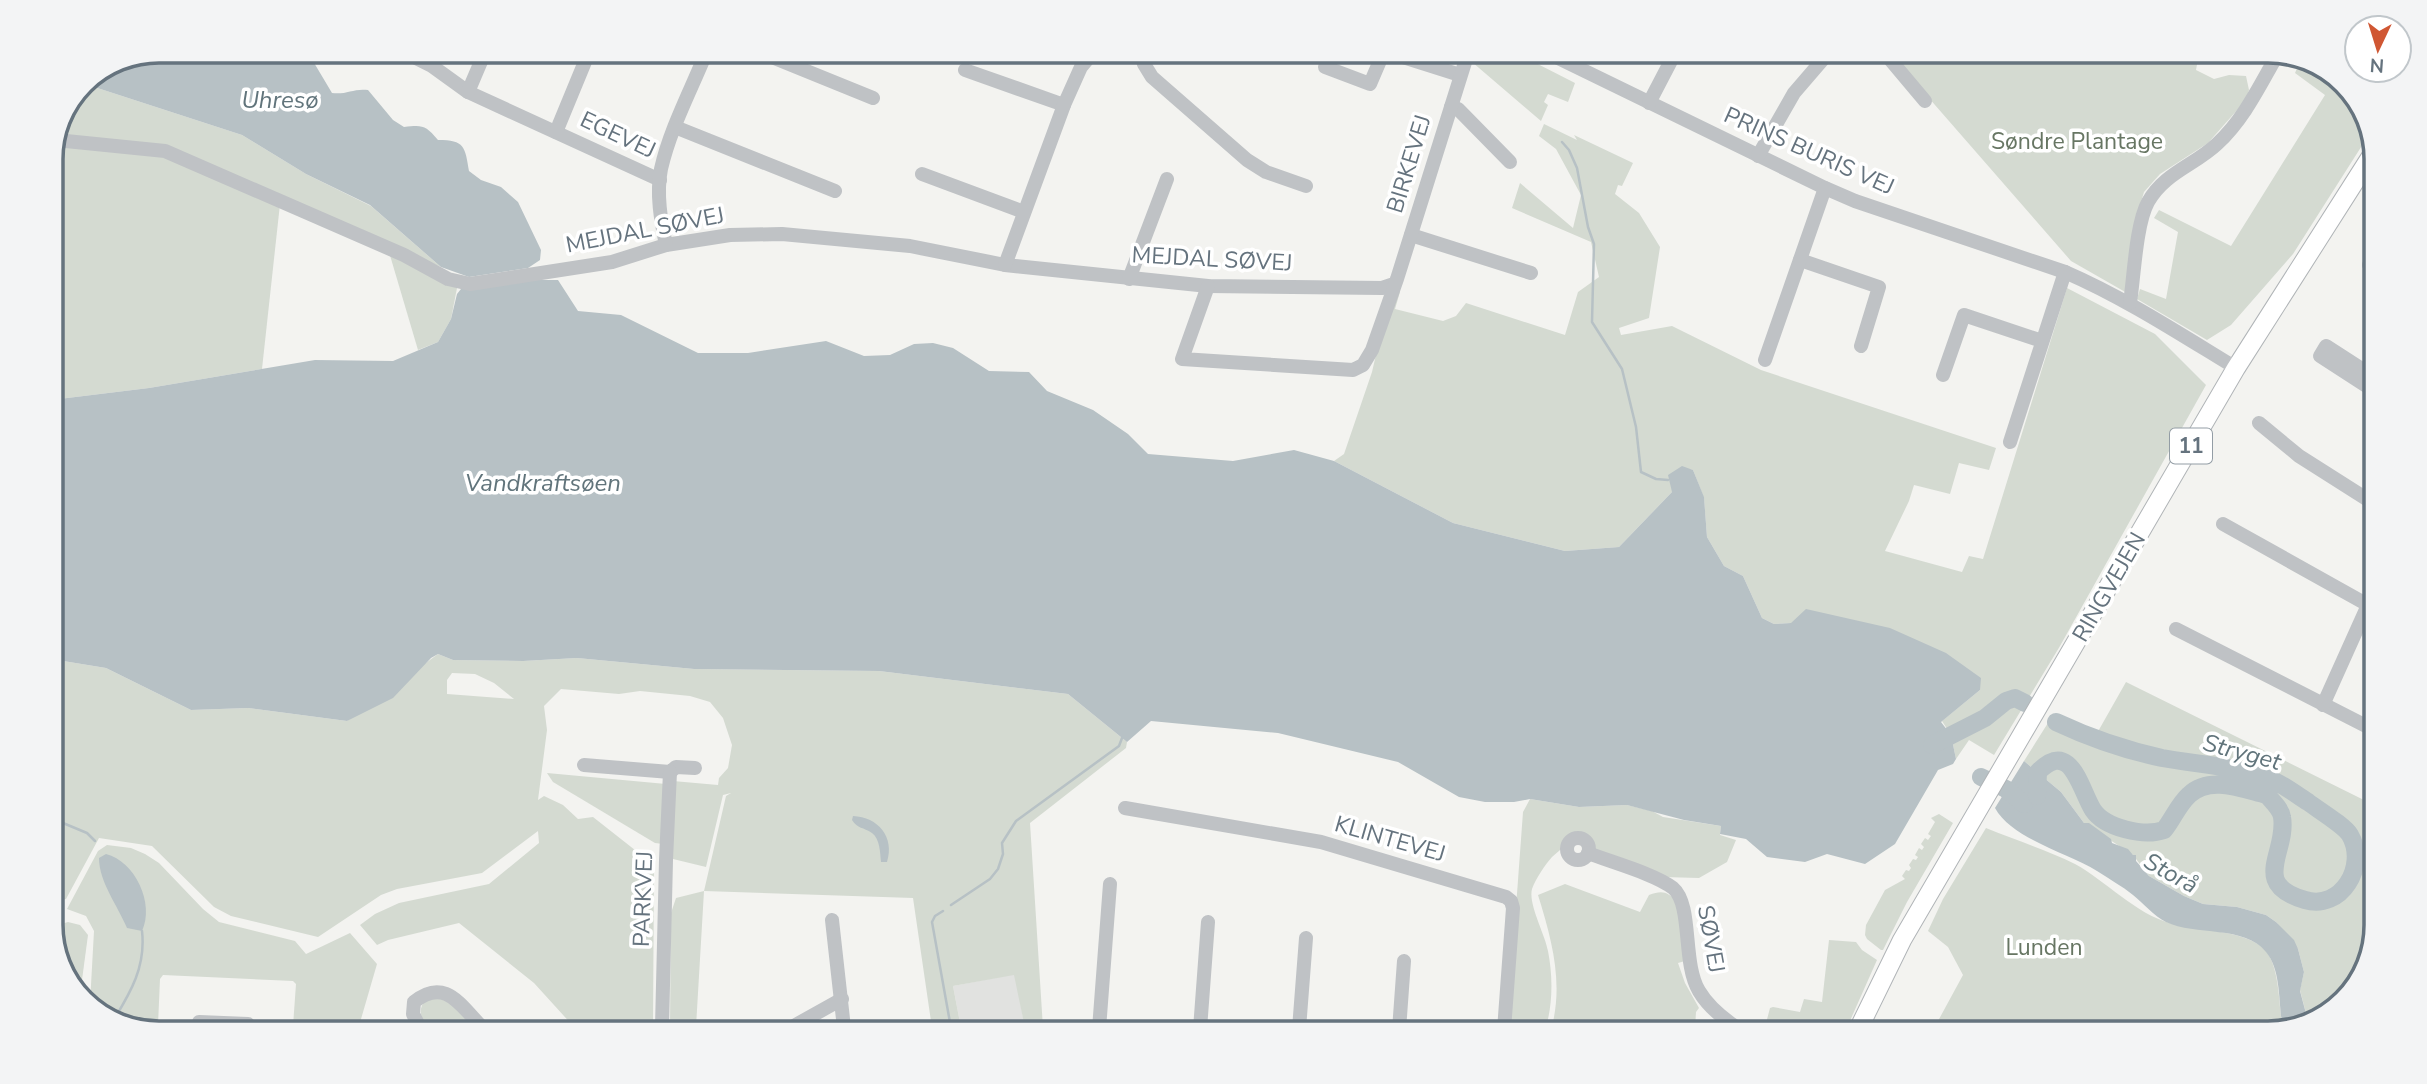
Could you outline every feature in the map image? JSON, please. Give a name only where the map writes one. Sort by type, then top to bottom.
[{"type":"main road","name":"RINGVEJEN","points":[[1862,1021],[1902,940],[2236,368],[2364,167]]},
{"type":"street","name":"EGEVEJ","points":[[426,63],[468,92],[660,180]]},
{"type":"street","points":[[468,92],[480,63]]},
{"type":"street","name":"EGEVEJ","points":[[556,132],[584,63]]},
{"type":"street","points":[[666,245],[661,220],[661,170],[675,127],[702,63]]},
{"type":"street","points":[[786,63],[873,98]]},
{"type":"street","points":[[1005,265],[1064,105],[1084,63]]},
{"type":"street","points":[[1144,63],[1152,77],[1247,160],[1266,172],[1306,186]]},
{"type":"street","points":[[1325,66],[1370,85],[1379,63]]},
{"type":"street","points":[[1421,63],[1460,75]]},
{"type":"street","name":"BIRKEVEJ","points":[[1208,286],[1182,359],[1353,370],[1363,365],[1372,350],[1411,235],[1464,63]]},
{"type":"street","name":"PRINS BURIS VEJ","points":[[1568,63],[1855,201],[2065,272],[2130,303],[2236,368]]},
{"type":"street","points":[[1650,103],[1670,63]]},
{"type":"street","points":[[1758,156],[1794,93],[1820,63]]},
{"type":"street","points":[[1892,63],[1925,101]]},
{"type":"street","points":[[2130,303],[2146,205],[2168,177],[2214,147],[2228,134],[2241,118],[2272,63]]},
{"type":"street","points":[[965,70],[1064,105]]},
{"type":"street","name":"BIRKEVEJ","points":[[1451,107],[1458,110],[1510,162]]},
{"type":"street","points":[[675,127],[835,191]]},
{"type":"street","name":"MEJDAL SØVEJ","points":[[65,141],[165,152],[404,255],[458,283],[470,284],[612,262],[666,245],[730,235],[782,234],[909,246],[1005,265],[1208,286],[1382,288],[1394,284]]},
{"type":"street","points":[[922,174],[1024,212]]},
{"type":"street","points":[[1129,279],[1167,178]]},
{"type":"street","points":[[1765,360],[1825,188]]},
{"type":"street","name":"BIRKEVEJ","points":[[1411,235],[1531,273]]},
{"type":"street","points":[[1800,260],[1879,287],[1861,346]]},
{"type":"street","points":[[2010,442],[2065,272]]},
{"type":"street","points":[[1943,375],[1964,315],[2042,341]]},
{"type":"street","points":[[2364,371],[2326,346],[2319,356],[2364,385]]},
{"type":"street","points":[[2259,423],[2299,456],[2364,498]]},
{"type":"street","points":[[2223,524],[2364,598]]},
{"type":"street","points":[[2323,705],[2364,614]]},
{"type":"street","points":[[2176,629],[2364,724]]},
{"type":"street","points":[[584,765],[670,772],[676,767],[695,768]]},
{"type":"street","name":"PARKVEJ","points":[[662,1021],[670,772]]},
{"type":"street","name":"KLINTEVEJ","points":[[1125,808],[1321,842],[1506,897],[1513,908],[1505,1021]]},
{"type":"street","name":"SØVEJ","points":[[1588,853],[1663,882],[1675,890],[1682,901],[1685,914],[1688,964],[1699,991],[1727,1021]]},
{"type":"street","points":[[1100,1021],[1110,884]]},
{"type":"street","points":[[832,920],[844,1021]]},
{"type":"street","points":[[1201,1021],[1208,922]]},
{"type":"street","points":[[1299,1021],[1306,938]]},
{"type":"street","points":[[1400,1021],[1404,961]]},
{"type":"street","points":[[416,1021],[413,1014],[414,1002],[425,993],[438,991],[451,995],[476,1021]]},
{"type":"street","points":[[803,1021],[842,999]]},
{"type":"shaded area","points":[[1015,974],[1024,1021],[960,1021],[953,986]]},
{"type":"green space","points":[[1473,63],[1536,63],[1575,83],[1568,102],[1548,94],[1544,102],[1548,105],[1541,121]]},
{"type":"green space","name":"Søndre Plantage","points":[[1898,63],[2197,63],[2196,70],[2214,79],[2229,75],[2246,76],[2249,90],[2246,100],[2208,143],[2160,174],[2144,192],[2135,222],[2127,293],[2071,261]]},
{"type":"green space","name":"Søndre Plantage","points":[[2297,68],[2305,70],[2327,83],[2340,96],[2354,116],[2363,144],[2293,254],[2231,325],[2207,340],[2137,299],[2140,289],[2166,299],[2178,232],[2154,218],[2159,210],[2231,246],[2325,95],[2295,73]]},
{"type":"green space","points":[[96,87],[242,135],[306,174],[371,206],[441,267],[166,147],[66,137],[73,116]]},
{"type":"green space","points":[[1544,124],[1633,163],[1615,194],[1639,213],[1660,247],[1649,318],[1619,328],[1621,335],[1672,326],[1761,370],[1996,448],[1989,470],[1959,463],[1950,494],[1914,485],[1885,551],[1962,572],[1969,556],[1983,559],[2067,288],[2155,334],[2206,385],[2060,646],[1994,755],[1969,740],[1956,759],[1951,735],[1942,721],[1980,690],[1791,623],[1774,624],[1762,618],[1743,576],[1724,566],[1707,537],[1704,498],[1693,470],[1686,469],[1672,485],[1672,492],[1619,547],[1565,551],[1453,523],[1334,461],[1344,454],[1395,292],[1400,292],[1395,309],[1443,321],[1456,316],[1466,303],[1565,335],[1578,292],[1599,277],[1591,242],[1512,208],[1520,183],[1573,228],[1581,195],[1556,149],[1539,136]]},
{"type":"green space","points":[[64,146],[166,156],[280,204],[262,369],[149,388],[63,399]]},
{"type":"green space","points":[[389,252],[457,288],[451,319],[438,342],[418,350]]},
{"type":"green space","points":[[438,654],[453,660],[523,661],[577,658],[694,669],[879,671],[1068,694],[1127,742],[1126,748],[1030,823],[1043,1021],[1024,1021],[1014,975],[953,986],[960,1021],[931,1021],[913,898],[704,891],[726,796],[731,793],[723,795],[706,867],[673,859],[673,781],[718,785],[719,778],[728,768],[732,745],[723,718],[710,702],[690,696],[640,691],[619,694],[561,689],[544,706],[547,730],[538,800],[544,796],[563,805],[578,819],[593,817],[654,865],[653,1021],[569,1021],[534,983],[459,923],[377,945],[360,925],[375,914],[399,903],[489,884],[539,843],[538,831],[482,873],[397,889],[381,895],[318,937],[231,916],[214,907],[152,846],[99,838],[66,899],[63,900],[63,661],[106,668],[191,710],[248,708],[347,721]],"holes":[[[452,673],[475,674],[494,683],[514,699],[447,694],[447,680]]]},
{"type":"green space","points":[[2126,682],[2364,800],[2362,944],[2351,973],[2331,997],[2306,1013],[2300,990],[2304,972],[2298,949],[2276,922],[2266,915],[2237,907],[2203,904],[2149,876],[2133,855],[2084,823],[2061,792],[2024,761],[2053,715],[2096,735]]},
{"type":"green space","points":[[547,773],[666,784],[663,844],[655,843],[553,782]]},
{"type":"green space","points":[[1530,799],[1579,807],[1627,805],[1652,811],[1663,817],[1721,826],[1720,835],[1736,840],[1727,862],[1699,878],[1663,877],[1596,852],[1592,839],[1588,836],[1583,834],[1573,837],[1546,864],[1531,895],[1550,961],[1551,1001],[1548,1021],[1508,1021],[1523,812]]},
{"type":"green space","points":[[1939,814],[1953,823],[1881,950],[1867,939],[1866,925],[1885,890],[1905,879],[1902,876],[1911,868],[1909,865],[1913,859],[1918,857],[1915,855],[1919,848],[1922,850],[1924,847],[1921,844],[1925,838],[1928,840],[1931,836],[1928,834],[1935,822],[1931,818]]},
{"type":"green space","name":"Lunden","points":[[1986,828],[2075,864],[2157,919],[2253,941],[2262,947],[2273,963],[2282,1020],[1938,1021],[1963,975],[1948,947],[1928,931],[1943,899]]},
{"type":"green space","points":[[107,845],[131,848],[145,854],[159,863],[219,922],[295,941],[306,954],[350,933],[377,964],[360,1021],[293,1021],[296,984],[293,981],[163,975],[160,979],[158,1021],[122,1014],[100,1001],[91,992],[94,931],[86,916],[67,909],[98,851]]},
{"type":"green space","points":[[1565,884],[1640,912],[1649,895],[1661,892],[1671,896],[1678,902],[1685,961],[1678,963],[1685,983],[1699,1008],[1695,1021],[1553,1021],[1555,962],[1538,895]]},
{"type":"green space","points":[[704,891],[696,1021],[670,1021],[671,913],[676,898]]},
{"type":"green space","points":[[63,923],[80,925],[88,935],[82,982],[68,956]]},
{"type":"green space","points":[[1829,940],[1856,942],[1862,950],[1877,960],[1850,1021],[1767,1021],[1770,1008],[1800,1012],[1804,999],[1822,1002]]},
{"type":"green space","points":[[445,998],[470,1021],[423,1021],[421,1012],[426,999]]},
{"type":"water","name":"Uhresø","points":[[314,63],[332,93],[368,90],[393,120],[404,127],[423,127],[438,140],[459,143],[465,151],[469,171],[481,180],[501,187],[518,202],[541,250],[540,260],[528,268],[469,277],[441,267],[370,205],[306,174],[242,135],[96,87],[122,70],[140,65]]},
{"type":"water","name":"Vandkraftsøen","points":[[529,280],[558,280],[578,311],[621,315],[698,353],[748,353],[826,341],[864,356],[890,355],[914,344],[933,343],[953,348],[989,371],[1029,372],[1047,391],[1093,410],[1128,434],[1148,454],[1233,461],[1294,450],[1334,461],[1453,523],[1565,551],[1619,547],[1672,492],[1668,475],[1682,466],[1693,470],[1704,497],[1707,537],[1724,566],[1743,576],[1762,618],[1774,624],[1791,623],[1806,609],[1890,628],[1946,653],[1981,678],[1980,690],[1941,722],[1951,735],[1956,759],[1953,764],[1938,770],[1895,844],[1865,864],[1827,854],[1805,862],[1767,857],[1746,839],[1720,834],[1721,826],[1684,820],[1627,805],[1579,807],[1530,799],[1485,802],[1459,797],[1398,762],[1278,733],[1151,721],[1127,742],[1068,694],[879,671],[694,669],[577,658],[523,661],[453,660],[438,654],[393,698],[347,721],[248,708],[191,710],[106,668],[63,661],[63,399],[149,388],[315,360],[393,361],[438,342],[451,319],[457,294],[461,289]]},
{"type":"water","points":[[2024,761],[2061,792],[2084,823],[2089,823],[2111,839],[2112,843],[2136,855],[2136,861],[2149,876],[2203,904],[2237,907],[2266,915],[2294,940],[2298,949],[2304,972],[2300,991],[2306,1013],[2282,1020],[2275,969],[2266,952],[2257,944],[2233,934],[2191,929],[2166,922],[2129,892],[2085,864],[2027,837],[2003,819],[1995,808]]},
{"type":"water","points":[[853,816],[870,820],[882,830],[889,844],[887,862],[881,862],[875,836],[856,825],[852,820]]},
{"type":"water","points":[[106,854],[126,865],[140,885],[146,909],[142,931],[127,928],[110,894],[102,876],[99,858]]},
{"type":"waterway","points":[[1562,142],[1577,168],[1588,227],[1594,244],[1592,322],[1622,369],[1636,427],[1641,472],[1656,479],[1668,480]]},
{"type":"waterway","points":[[1932,745],[1985,718],[2006,701],[2015,698],[2025,703]]},
{"type":"waterway","name":"Stryget","points":[[2037,796],[2038,772],[2049,763],[2059,761],[2073,770],[2093,810],[2106,822],[2126,829],[2156,832],[2164,830],[2185,799],[2197,789],[2216,785],[2237,787],[2267,795],[2280,811],[2282,830],[2275,876],[2279,885],[2288,893],[2318,902],[2330,899],[2348,883],[2353,872],[2355,847],[2347,831],[2280,784],[2234,769],[2135,751],[2056,722]]},
{"type":"waterway","points":[[951,905],[990,879],[998,869],[1003,854],[1002,843],[1016,821],[1119,746],[1122,738]]},
{"type":"waterway","name":"Storå","points":[[1981,777],[2006,789],[2024,804]]},
{"type":"waterway","points":[[63,823],[87,833],[95,841]]},
{"type":"waterway","points":[[943,911],[935,916],[932,922],[950,1021]]},
{"type":"waterway","points":[[118,1012],[136,978],[142,956],[142,931]]}]
